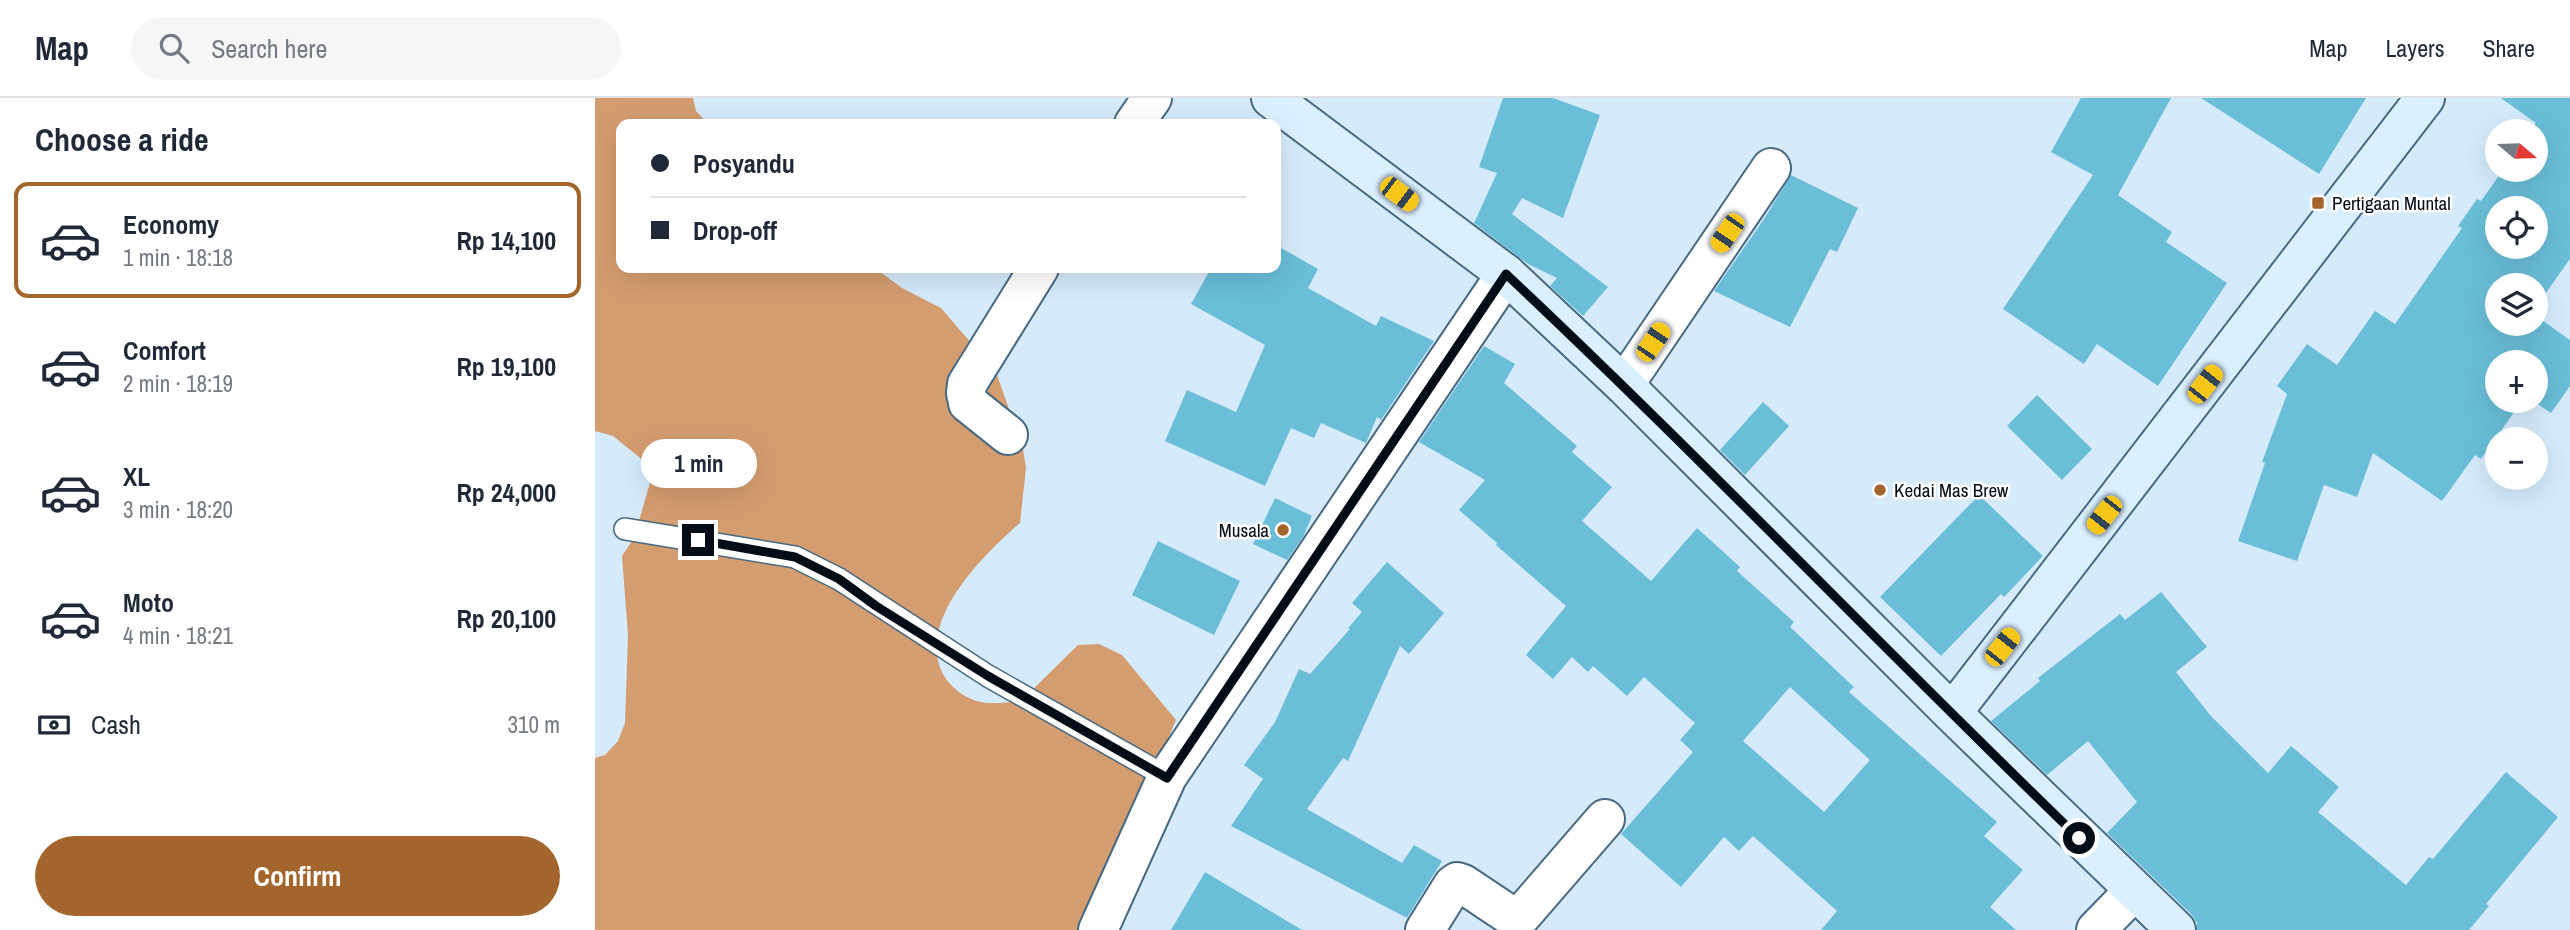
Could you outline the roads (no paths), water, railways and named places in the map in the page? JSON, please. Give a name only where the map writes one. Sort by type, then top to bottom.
[{"type":"main road","points":[[1271,98],[1506,274],[1624,385],[1952,713],[2176,930]]},
{"type":"main road","points":[[1952,713],[2425,98]]},
{"type":"street","points":[[1137,119],[1152,98]]},
{"type":"street","points":[[1624,385],[1771,168]]},
{"type":"street","points":[[1008,435],[968,403],[967,384],[1036,273]]},
{"type":"street","points":[[1098,930],[1167,778],[1506,274]]},
{"type":"street","points":[[1425,930],[1453,885],[1457,883],[1463,884],[1505,914],[1514,918],[1521,916],[1605,819]]},
{"type":"street","points":[[2096,930],[2134,891]]},
{"type":"lane","points":[[625,529],[795,557],[839,579],[876,606],[988,676],[1167,778]]},
{"type":"place","name":"Pertigaan Muntal","points":[[2318,203]]},
{"type":"place","name":"Kedai Mas Brew","points":[[1880,490]]},
{"type":"place","name":"Musala","points":[[1283,530]]}]
